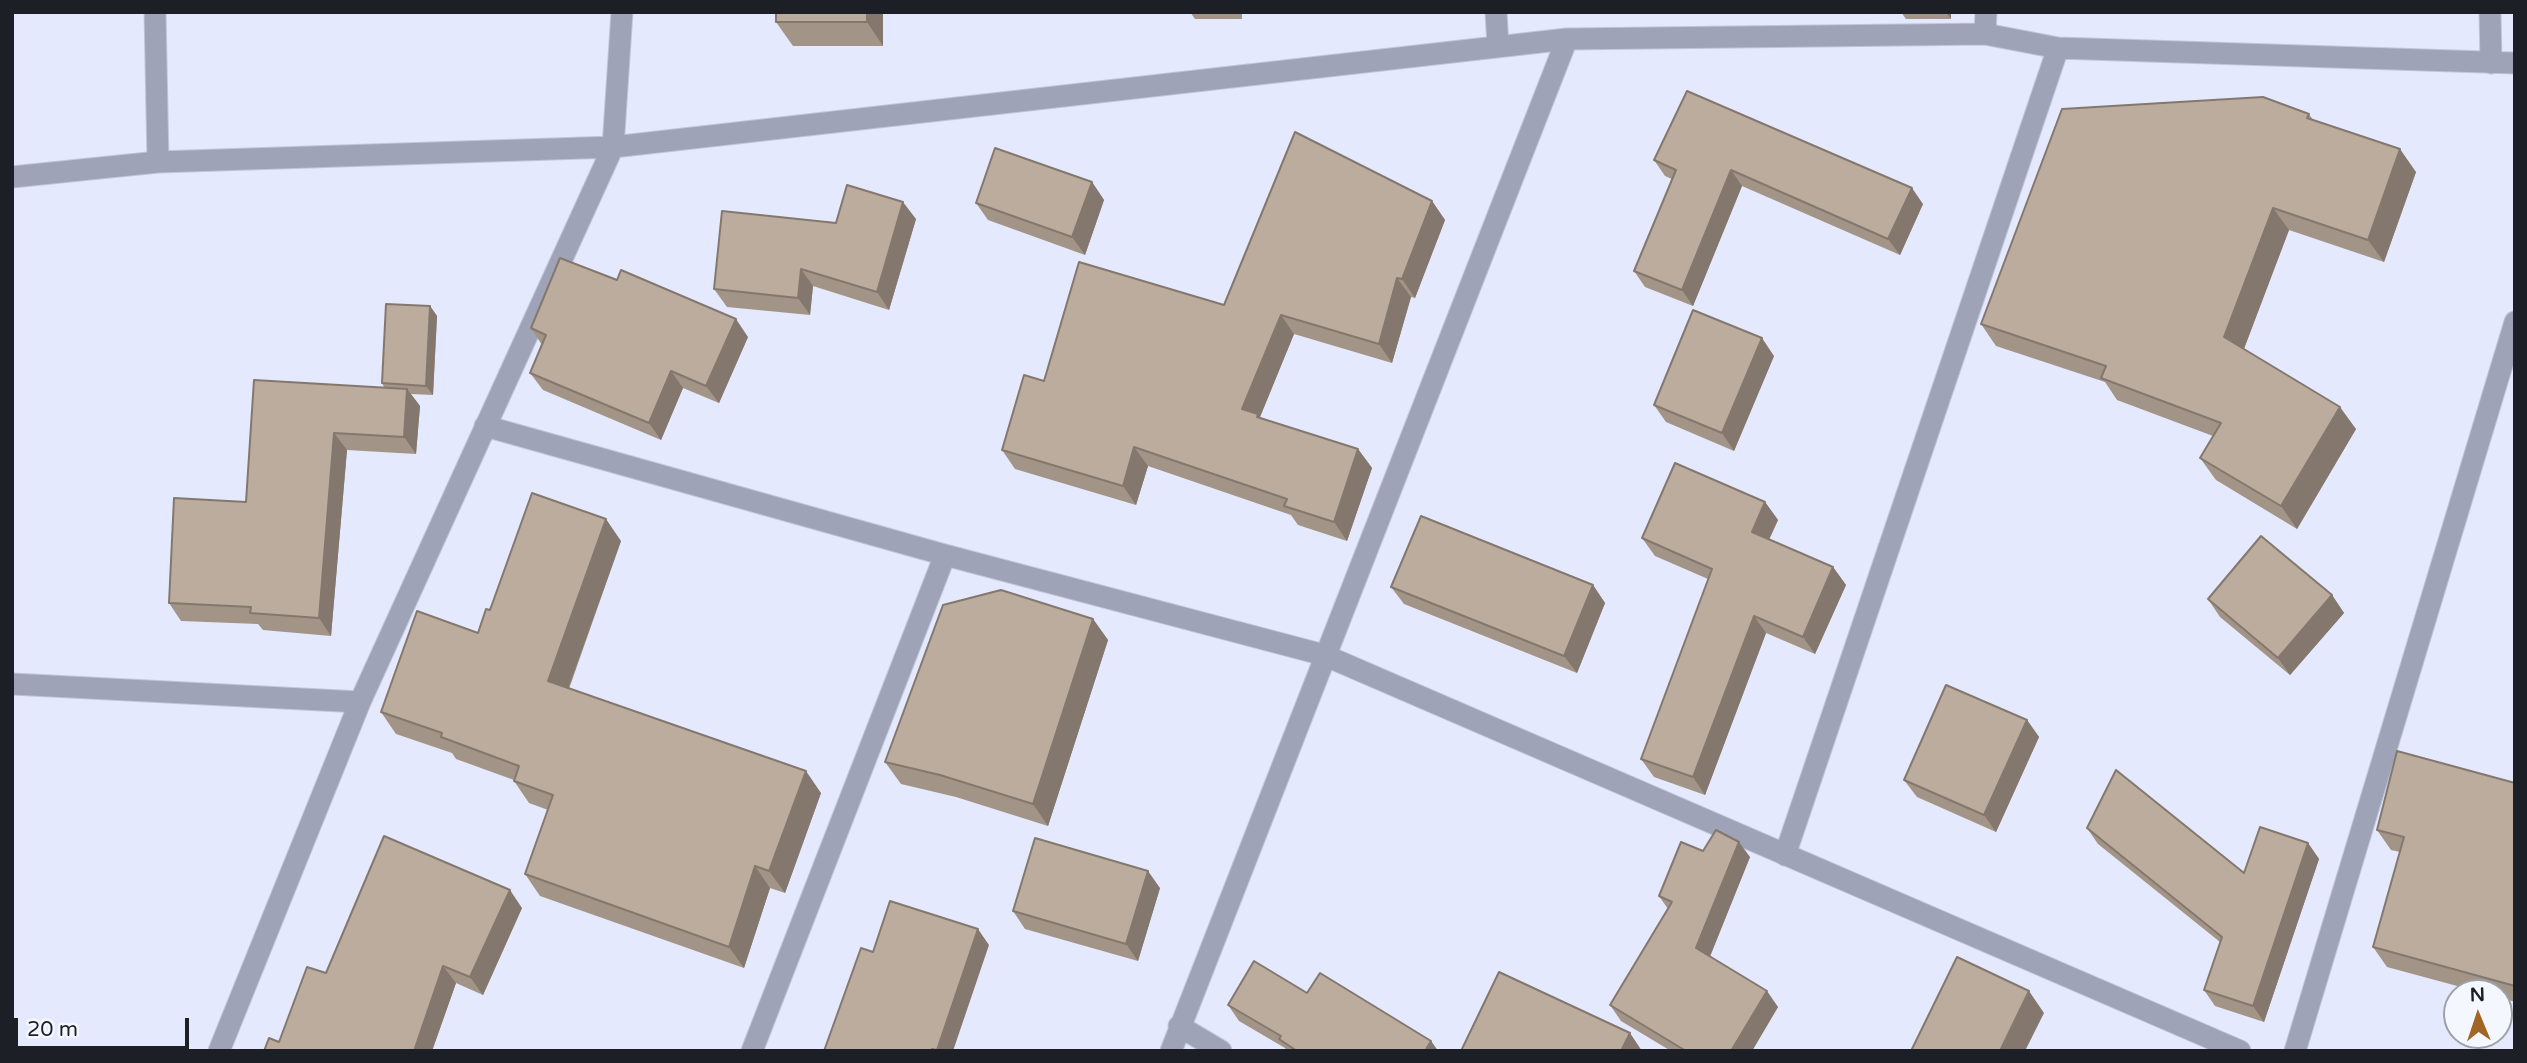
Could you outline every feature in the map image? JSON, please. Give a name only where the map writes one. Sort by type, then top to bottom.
[{"type":"street","points":[[155,12],[158,162]]},
{"type":"street","points":[[219,1051],[360,702],[613,147],[622,12]]},
{"type":"street","points":[[1496,12],[1498,47]]},
{"type":"street","points":[[1986,12],[1986,34]]},
{"type":"street","points":[[2490,12],[2491,63]]},
{"type":"street","points":[[12,177],[158,162],[613,147],[1567,39],[1986,34],[2058,48],[2515,63]]},
{"type":"street","points":[[1171,1051],[1567,39]]},
{"type":"street","points":[[1785,855],[2058,48]]},
{"type":"street","points":[[2295,1051],[2515,322]]},
{"type":"street","points":[[485,426],[945,555],[1324,655],[2240,1051]]},
{"type":"street","points":[[752,1051],[945,555]]},
{"type":"street","points":[[12,684],[360,702]]},
{"type":"street","points":[[1179,1027],[1221,1051]]},
{"type":"building","points":[[776,12],[867,12],[867,22],[776,22]]},
{"type":"building","points":[[1687,91],[1912,188],[1888,239],[1731,170],[1682,290],[1634,271],[1676,170],[1654,160]]},
{"type":"building","points":[[2263,97],[2309,114],[2307,118],[2400,149],[2368,240],[2273,208],[2224,337],[2340,407],[2281,506],[2200,458],[2221,423],[2101,378],[2106,366],[1981,324],[2062,109]]},
{"type":"building","points":[[1295,132],[1432,201],[1402,279],[1397,278],[1379,344],[1281,315],[1242,409],[1258,414],[1257,417],[1358,449],[1334,522],[1284,506],[1287,499],[1134,447],[1123,486],[1002,450],[1024,375],[1044,381],[1079,262],[1224,305]]},
{"type":"building","points":[[995,148],[1092,182],[1072,237],[976,203]]},
{"type":"building","points":[[847,185],[903,202],[877,292],[801,269],[798,298],[714,289],[722,211],[836,223]]},
{"type":"building","points":[[560,258],[617,280],[621,270],[736,319],[706,386],[671,371],[649,423],[530,373],[546,335],[531,328]]},
{"type":"building","points":[[386,304],[430,306],[426,386],[382,383]]},
{"type":"building","points":[[1693,310],[1762,338],[1722,433],[1654,405]]},
{"type":"building","points":[[254,380],[407,389],[404,437],[334,433],[319,618],[250,613],[251,607],[169,603],[174,498],[246,502]]},
{"type":"building","points":[[1675,463],[1765,502],[1752,532],[1833,567],[1803,637],[1754,616],[1693,777],[1641,759],[1712,569],[1642,538]]},
{"type":"building","points":[[532,493],[606,519],[548,681],[806,771],[769,871],[755,866],[729,947],[525,874],[553,795],[514,781],[519,766],[441,737],[442,733],[381,712],[417,611],[478,633],[486,609],[490,610]]},
{"type":"building","points":[[1421,516],[1593,585],[1564,656],[1391,587]]},
{"type":"building","points":[[2261,536],[2332,595],[2278,658],[2208,599]]},
{"type":"building","points":[[1001,590],[1093,619],[1033,804],[940,775],[885,762],[943,605]]},
{"type":"building","points":[[1946,685],[2027,720],[1984,815],[1904,780]]},
{"type":"building","points":[[2397,751],[2515,783],[2515,986],[2513,979],[2490,979],[2373,947],[2404,837],[2377,830]]},
{"type":"building","points":[[2116,770],[2244,873],[2260,827],[2308,843],[2253,1006],[2204,990],[2222,937],[2087,828]]},
{"type":"building","points":[[1716,830],[1739,842],[1696,948],[1767,991],[1731,1051],[1686,1051],[1610,1005],[1672,902],[1659,896],[1681,842],[1703,851]]},
{"type":"building","points":[[384,836],[510,890],[470,977],[443,966],[414,1051],[264,1051],[269,1038],[279,1042],[307,967],[326,973]]},
{"type":"building","points":[[1035,838],[1148,871],[1126,944],[1013,911]]},
{"type":"building","points":[[890,901],[978,929],[937,1050],[824,1051],[861,948],[873,952]]},
{"type":"building","points":[[1957,957],[2029,991],[2000,1051],[1911,1051]]},
{"type":"building","points":[[1254,961],[1307,993],[1320,973],[1431,1041],[1425,1051],[1297,1051],[1279,1039],[1281,1036],[1228,1005]]},
{"type":"building","points":[[1499,972],[1630,1033],[1621,1051],[1461,1051]]}]
